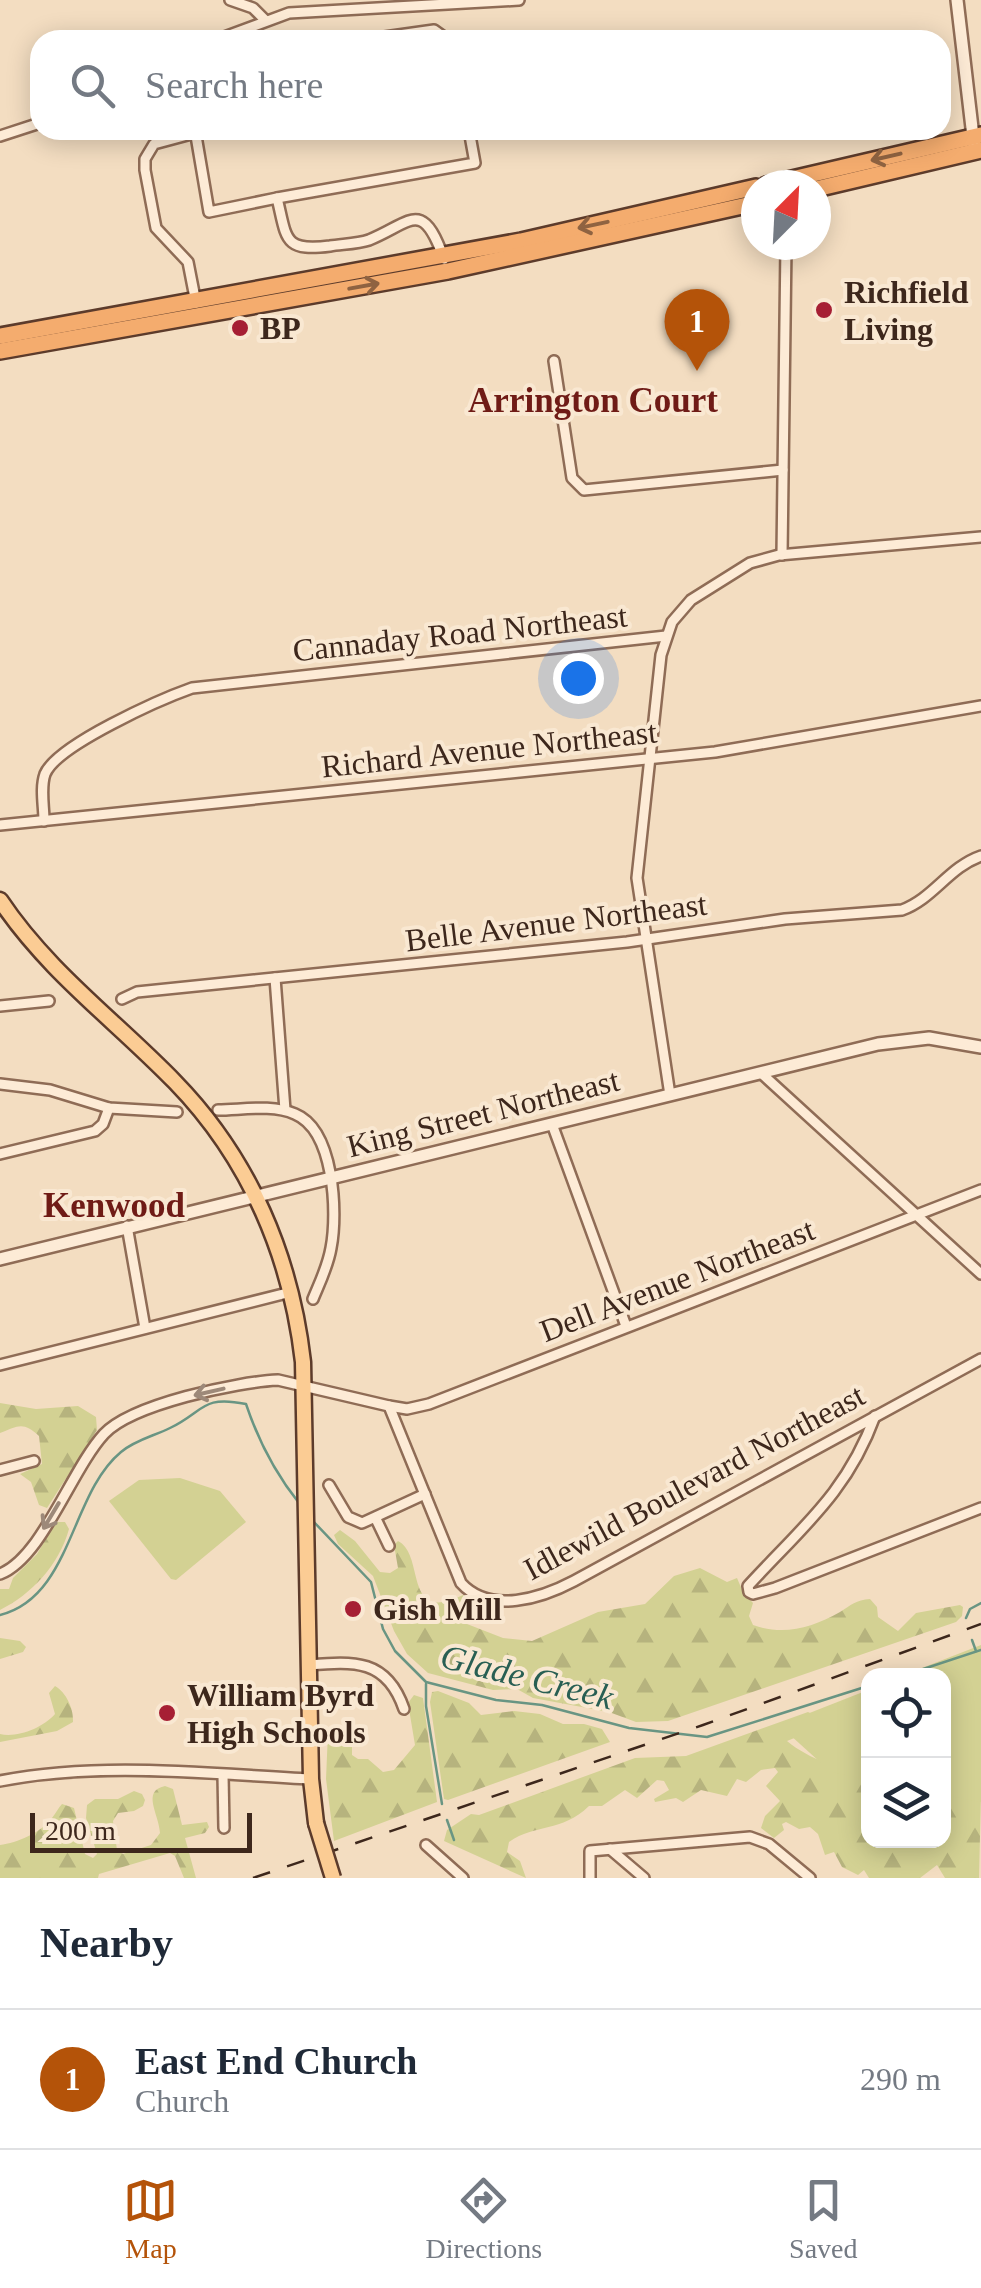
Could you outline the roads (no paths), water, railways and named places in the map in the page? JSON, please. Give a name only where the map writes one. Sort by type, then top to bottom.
[{"type":"highway","points":[[831,173],[978,144]]},
{"type":"highway","points":[[831,185],[978,144]]},
{"type":"highway","points":[[445,263],[741,192]]},
{"type":"highway","points":[[0,351],[197,308],[741,206]]},
{"type":"highway","points":[[0,336],[197,308]]},
{"type":"main road","points":[[0,900],[65,979],[186,1094],[220,1137],[272,1233],[300,1332],[311,1780],[316,1823],[333,1878]]},
{"type":"street","points":[[230,0],[253,8],[264,20]]},
{"type":"street","points":[[240,30],[299,11],[518,0]]},
{"type":"street","points":[[957,0],[978,144]]},
{"type":"street","points":[[0,136],[30,126]]},
{"type":"street","points":[[168,140],[154,144],[145,159],[145,170],[156,228],[188,262],[197,308]]},
{"type":"street","points":[[196,140],[209,212],[475,163],[471,140]]},
{"type":"street","points":[[277,198],[285,231],[291,242],[304,250],[368,241],[408,218],[430,228],[445,263]]},
{"type":"street","points":[[782,555],[786,260]]},
{"type":"street","points":[[554,361],[575,483],[590,490],[783,470]]},
{"type":"street","name":"Cannaday Road Northeast","points":[[44,821],[44,780],[58,756],[143,709],[192,688],[666,636],[678,613],[701,591],[750,563],[782,555],[981,537]]},
{"type":"street","points":[[666,636],[637,866],[670,1095]]},
{"type":"street","name":"Richard Avenue Northeast","points":[[0,826],[754,746],[981,706]]},
{"type":"street","name":"Belle Avenue Northeast","points":[[122,1000],[137,992],[646,939],[785,919],[902,910],[918,902],[960,865],[981,856]]},
{"type":"street","points":[[275,978],[285,1110]]},
{"type":"street","points":[[0,1006],[49,1000]]},
{"type":"street","name":"King Street Northeast","points":[[0,1259],[898,1040],[929,1038],[981,1047]]},
{"type":"street","points":[[761,1072],[981,1274]]},
{"type":"street","points":[[0,1084],[50,1090],[110,1108],[177,1112]]},
{"type":"street","points":[[0,1154],[101,1126],[110,1108]]},
{"type":"street","points":[[218,1110],[285,1110],[303,1118],[322,1144],[334,1198],[333,1238],[313,1299]]},
{"type":"street","points":[[552,1124],[626,1326]]},
{"type":"street","name":"Dell Avenue Northeast","points":[[389,1406],[407,1409],[429,1404],[981,1190]]},
{"type":"street","points":[[127,1226],[145,1328]]},
{"type":"street","points":[[0,1365],[291,1292]]},
{"type":"street","name":"Idlewild Boulevard Northeast","points":[[389,1406],[466,1588],[494,1598],[534,1599],[574,1581],[981,1359]]},
{"type":"street","points":[[0,1574],[11,1570],[31,1548],[93,1448],[116,1424],[166,1403],[259,1380],[304,1384],[389,1406]]},
{"type":"street","points":[[876,1416],[841,1486],[748,1586],[750,1594],[981,1508]]},
{"type":"street","points":[[0,1470],[34,1461]]},
{"type":"street","points":[[329,1485],[351,1520],[362,1524],[425,1494]]},
{"type":"street","points":[[376,1519],[390,1546]]},
{"type":"street","points":[[309,1664],[363,1664],[377,1670],[398,1692],[404,1709]]},
{"type":"street","points":[[0,1782],[64,1771],[311,1780]]},
{"type":"street","points":[[223,1775],[224,1828]]},
{"type":"street","points":[[590,1878],[590,1851],[750,1837],[764,1842],[810,1878]]},
{"type":"street","points":[[426,1845],[463,1878]]},
{"type":"street","points":[[610,1849],[644,1878]]},
{"type":"waterway","name":"Glade Creek","points":[[0,1615],[24,1605],[42,1588],[104,1470],[121,1452],[211,1403],[246,1404],[268,1456],[299,1503]]},
{"type":"waterway","name":"Glade Creek","points":[[313,1521],[371,1582],[383,1629],[395,1651],[426,1682],[496,1700],[542,1705],[629,1728],[707,1737],[861,1688]]},
{"type":"waterway","points":[[966,1618],[970,1609],[981,1603]]},
{"type":"waterway","points":[[972,1640],[976,1651]]},
{"type":"waterway","name":"Glade Creek","points":[[926,1668],[981,1650]]},
{"type":"waterway","points":[[426,1684],[442,1804]]},
{"type":"waterway","points":[[447,1820],[454,1840]]},
{"type":"railway","points":[[253,1878],[703,1725],[981,1624]]},
{"type":"place","name":"Richfield Living","points":[[824,310]]},
{"type":"place","name":"BP","points":[[240,328]]},
{"type":"place","name":"East End Church","points":[[697,371]]},
{"type":"place","name":"Gish Mill","points":[[353,1609]]},
{"type":"place","name":"William Byrd High Schools","points":[[167,1713]]},
{"type":"district","name":"Arrington Court","points":[[593,400]]},
{"type":"district","name":"Kenwood","points":[[114,1205]]}]
